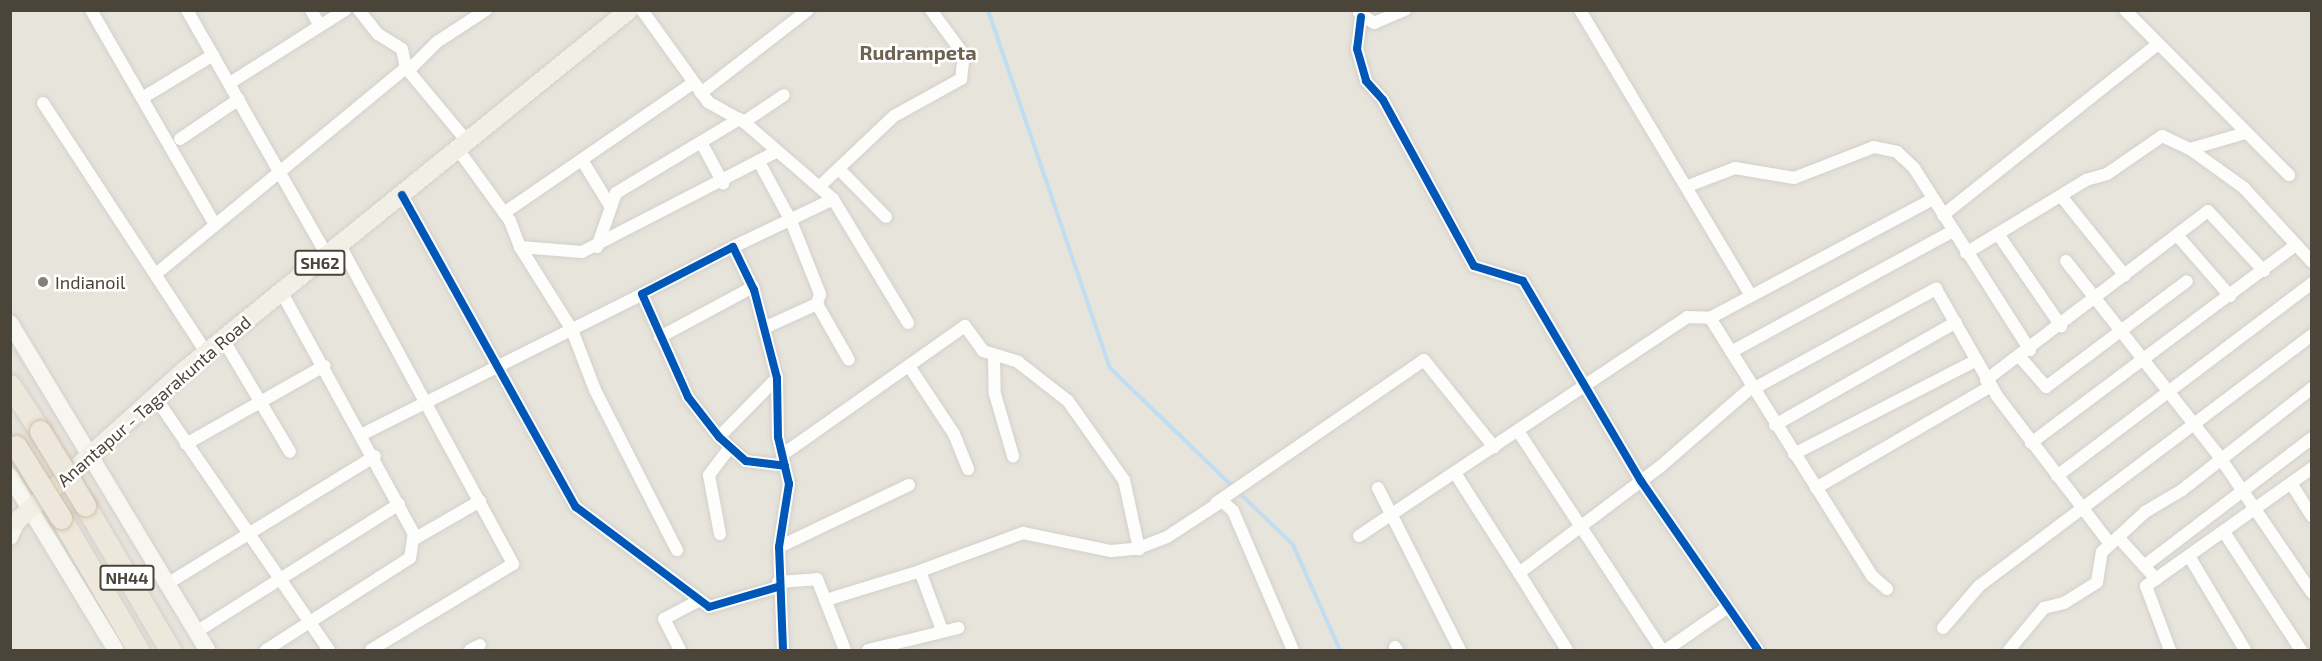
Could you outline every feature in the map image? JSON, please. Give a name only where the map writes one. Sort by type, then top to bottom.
[{"type":"highway","name":"NH44","points":[[10,385],[85,505],[170,651]]},
{"type":"highway","name":"NH44","points":[[13,442],[61,518],[138,651]]},
{"type":"main road","name":"Anantapur - Tagarakunta Road","points":[[13,527],[30,508],[206,352],[335,252],[461,144],[629,10]]},
{"type":"street","points":[[91,10],[144,97],[215,225]]},
{"type":"street","points":[[311,10],[320,26]]},
{"type":"street","points":[[230,83],[345,10]]},
{"type":"street","points":[[157,273],[407,70],[437,42],[486,10]]},
{"type":"street","points":[[642,10],[711,105],[742,121],[834,200],[908,324]]},
{"type":"street","points":[[504,213],[582,160],[697,88],[808,10]]},
{"type":"street","points":[[819,187],[894,116],[955,86],[964,75],[964,55],[932,10]]},
{"type":"street","points":[[1405,10],[1382,22],[1360,14],[1356,49],[1366,81],[1383,100],[1474,266],[1523,280],[1641,482],[1758,651]]},
{"type":"street","points":[[1580,10],[1688,186],[1750,294]]},
{"type":"street","points":[[2125,10],[2157,45],[2289,175]]},
{"type":"street","points":[[191,12],[279,172],[335,252],[480,501],[513,564],[371,651]]},
{"type":"street","points":[[363,12],[402,49],[407,70],[461,144],[504,213],[520,247],[571,328],[595,390],[677,549]]},
{"type":"street","points":[[1943,215],[2157,45]]},
{"type":"street","points":[[144,97],[213,55]]},
{"type":"street","points":[[597,247],[609,204],[621,189],[784,95]]},
{"type":"street","points":[[180,139],[239,99]]},
{"type":"street","points":[[43,103],[157,273],[206,352]]},
{"type":"street","points":[[2190,149],[2246,133]]},
{"type":"street","points":[[1966,253],[2061,196],[2104,176],[2165,135],[2190,149],[2244,188],[2312,262]]},
{"type":"street","points":[[701,142],[723,183]]},
{"type":"street","points":[[1688,186],[1735,168],[1781,179],[1803,177],[1880,147],[1904,156],[1953,231],[2043,387],[2187,281]]},
{"type":"street","points":[[520,247],[582,252],[597,247],[723,183],[778,151]]},
{"type":"street","points":[[582,160],[609,204]]},
{"type":"street","points":[[759,162],[791,221],[820,294],[817,304],[849,360]]},
{"type":"street","points":[[839,169],[886,217]]},
{"type":"street","points":[[402,195],[495,364],[555,462],[576,507],[709,608],[778,585],[814,578],[826,600],[845,651]]},
{"type":"street","points":[[2061,196],[2125,276]]},
{"type":"street","points":[[1359,536],[1390,512],[1455,473],[1687,317],[1710,318],[1750,294],[1933,199]]},
{"type":"street","points":[[363,434],[495,364],[834,200]]},
{"type":"street","points":[[1816,488],[1988,383],[2177,234],[2212,211],[2264,271]]},
{"type":"street","points":[[1731,352],[1953,231]]},
{"type":"street","points":[[1998,234],[2061,326]]},
{"type":"street","points":[[2177,234],[2230,296]]},
{"type":"street","points":[[2031,443],[2145,362],[2296,245]]},
{"type":"street","points":[[733,248],[753,287],[777,378],[784,460],[789,484],[779,547],[778,585],[783,651]]},
{"type":"street","points":[[2066,261],[2094,300],[2221,459],[2257,508],[2312,593]]},
{"type":"street","points":[[660,337],[753,287]]},
{"type":"street","points":[[1519,573],[1641,482],[1752,388],[1934,289],[1956,322],[1988,383],[2031,443],[2082,509],[2156,579]]},
{"type":"street","points":[[2057,476],[2309,289]]},
{"type":"street","points":[[282,293],[363,434],[416,538],[480,501]]},
{"type":"street","points":[[642,294],[688,397],[719,437],[746,461],[784,460],[964,326],[982,350],[1021,364],[1068,401],[1124,480],[1139,549]]},
{"type":"street","points":[[764,328],[817,304]]},
{"type":"street","points":[[1710,318],[1775,425],[1872,576],[1887,589]]},
{"type":"street","points":[[1775,425],[1956,322]]},
{"type":"street","points":[[10,323],[207,651]]},
{"type":"street","points":[[1943,628],[1979,586],[2312,335]]},
{"type":"street","points":[[223,339],[262,401],[290,452]]},
{"type":"street","points":[[994,355],[995,394],[1013,456]]},
{"type":"street","points":[[826,600],[920,571],[1023,533],[1111,551],[1139,549],[1167,537],[1424,360],[1494,447]]},
{"type":"street","points":[[1794,454],[1975,361]]},
{"type":"street","points":[[186,444],[324,366]]},
{"type":"street","points":[[909,366],[954,434],[968,469]]},
{"type":"street","points":[[719,437],[777,378]]},
{"type":"street","points":[[2009,651],[2044,608],[2064,603],[2097,582],[2100,555],[2114,541],[2312,388]]},
{"type":"street","points":[[155,397],[329,651]]},
{"type":"street","points":[[1518,431],[1578,529],[1664,651],[1728,607]]},
{"type":"street","points":[[2144,566],[2312,438]]},
{"type":"street","points":[[720,534],[709,476],[730,447]]},
{"type":"street","points":[[167,584],[375,456]]},
{"type":"street","points":[[2170,651],[2146,593],[2156,579],[2312,468]]},
{"type":"street","points":[[1455,473],[1568,651]]},
{"type":"street","points":[[10,476],[116,651]]},
{"type":"street","points":[[2291,483],[2312,516]]},
{"type":"street","points":[[779,547],[909,485]]},
{"type":"street","points":[[1378,488],[1460,651]]},
{"type":"street","points":[[1216,503],[1226,502],[1233,511],[1293,651]]},
{"type":"street","points":[[196,632],[278,577],[399,504]]},
{"type":"street","points":[[2224,532],[2301,651]]},
{"type":"street","points":[[267,651],[410,558],[414,534]]},
{"type":"street","points":[[2189,556],[2245,651]]},
{"type":"street","points":[[920,571],[942,630]]},
{"type":"street","points":[[680,651],[664,619],[699,600]]},
{"type":"street","points":[[868,651],[894,646],[942,630],[958,628]]},
{"type":"shaded area","points":[[10,11],[2311,11],[2311,650],[10,650]]},
{"type":"waterway","points":[[988,10],[1110,368],[1293,545],[1340,650]]},
{"type":"cycle path","points":[[1361,17],[1357,49],[1366,81],[1383,100],[1474,266],[1523,281],[1641,481],[1758,650]]},
{"type":"cycle path","points":[[402,195],[576,507],[709,607],[778,587]]},
{"type":"cycle path","points":[[783,650],[779,547],[789,484],[778,437],[777,378],[754,290],[733,247],[642,294],[688,397],[719,437],[746,461],[785,466]]},
{"type":"place","name":"Indianoil","points":[[43,282]]},
{"type":"district","name":"Rudrampeta","points":[[918,52]]}]
